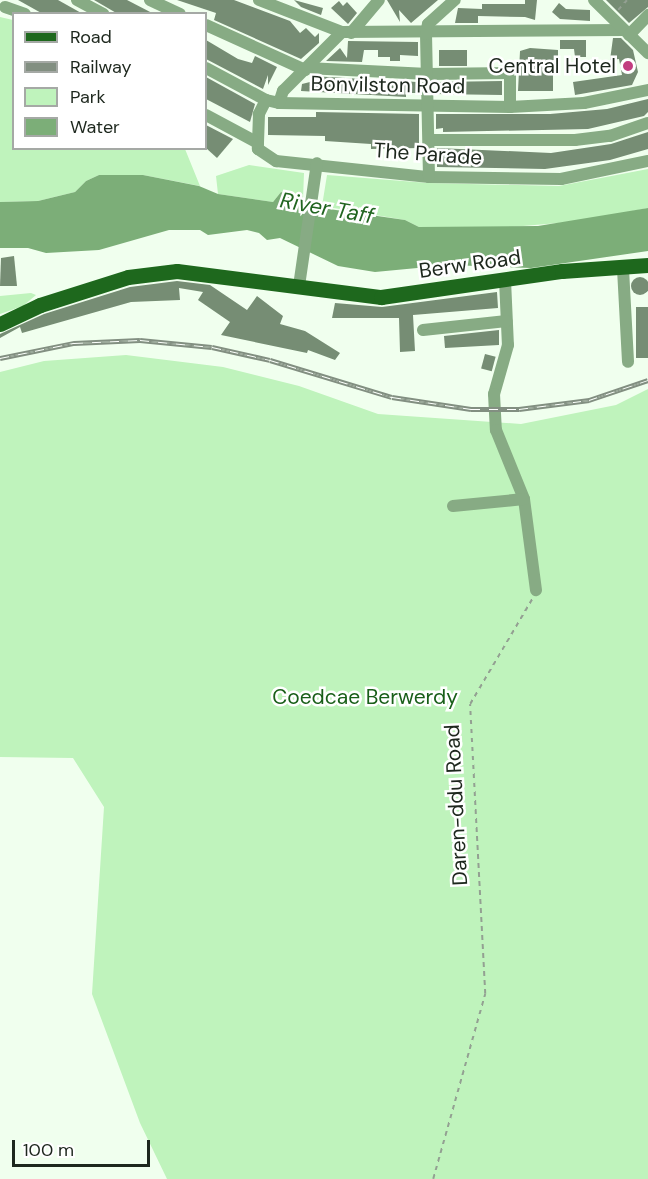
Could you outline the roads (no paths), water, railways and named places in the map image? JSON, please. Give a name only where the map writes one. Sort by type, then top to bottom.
[{"type":"main road","name":"Berw Road","points":[[0,324],[40,305],[128,277],[177,271],[299,282],[381,297],[562,271],[648,265]]},
{"type":"street","points":[[77,0],[99,12]]},
{"type":"street","points":[[150,0],[176,12]]},
{"type":"street","points":[[258,0],[346,33],[626,32],[648,15]]},
{"type":"street","points":[[281,0],[290,12]]},
{"type":"street","points":[[279,103],[283,91],[379,0]]},
{"type":"street","points":[[429,177],[426,34],[428,24],[454,0]]},
{"type":"street","points":[[594,0],[648,53]]},
{"type":"street","points":[[5,7],[19,12]]},
{"type":"street","points":[[207,25],[306,69],[428,74],[510,73],[510,107]]},
{"type":"street","name":"Bonvilston Road","points":[[207,69],[266,100],[279,103],[510,107],[584,103],[648,90]]},
{"type":"street","points":[[258,143],[259,114],[266,100]]},
{"type":"street","name":"The Parade","points":[[207,116],[258,143],[258,149],[276,161],[317,163],[429,177],[561,179],[648,161]]},
{"type":"street","points":[[430,140],[574,140],[610,136],[648,123]]},
{"type":"street","points":[[299,282],[317,163]]},
{"type":"street","points":[[623,268],[628,362]]},
{"type":"street","points":[[505,280],[508,345],[494,394],[496,430],[524,499],[536,590]]},
{"type":"street","points":[[423,330],[507,321]]},
{"type":"street","points":[[453,506],[524,499]]},
{"type":"water","points":[[99,175],[143,175],[199,186],[218,194],[273,202],[281,192],[329,209],[405,220],[419,227],[538,226],[648,208],[648,251],[531,268],[449,265],[375,272],[338,266],[280,238],[267,240],[259,233],[247,230],[208,235],[200,230],[169,230],[99,250],[46,253],[28,248],[0,248],[0,202],[38,201],[75,192],[86,181]]},
{"type":"railway","points":[[0,358],[74,343],[140,340],[212,347],[270,360],[392,397],[471,409],[519,409],[589,400],[648,380]]},
{"type":"place","name":"Central Hotel","points":[[628,66]]},
{"type":"water label","name":"River Taff","points":[[327,208]]},
{"type":"park label","name":"Coedcae Berwerdy","points":[[365,697]]}]
